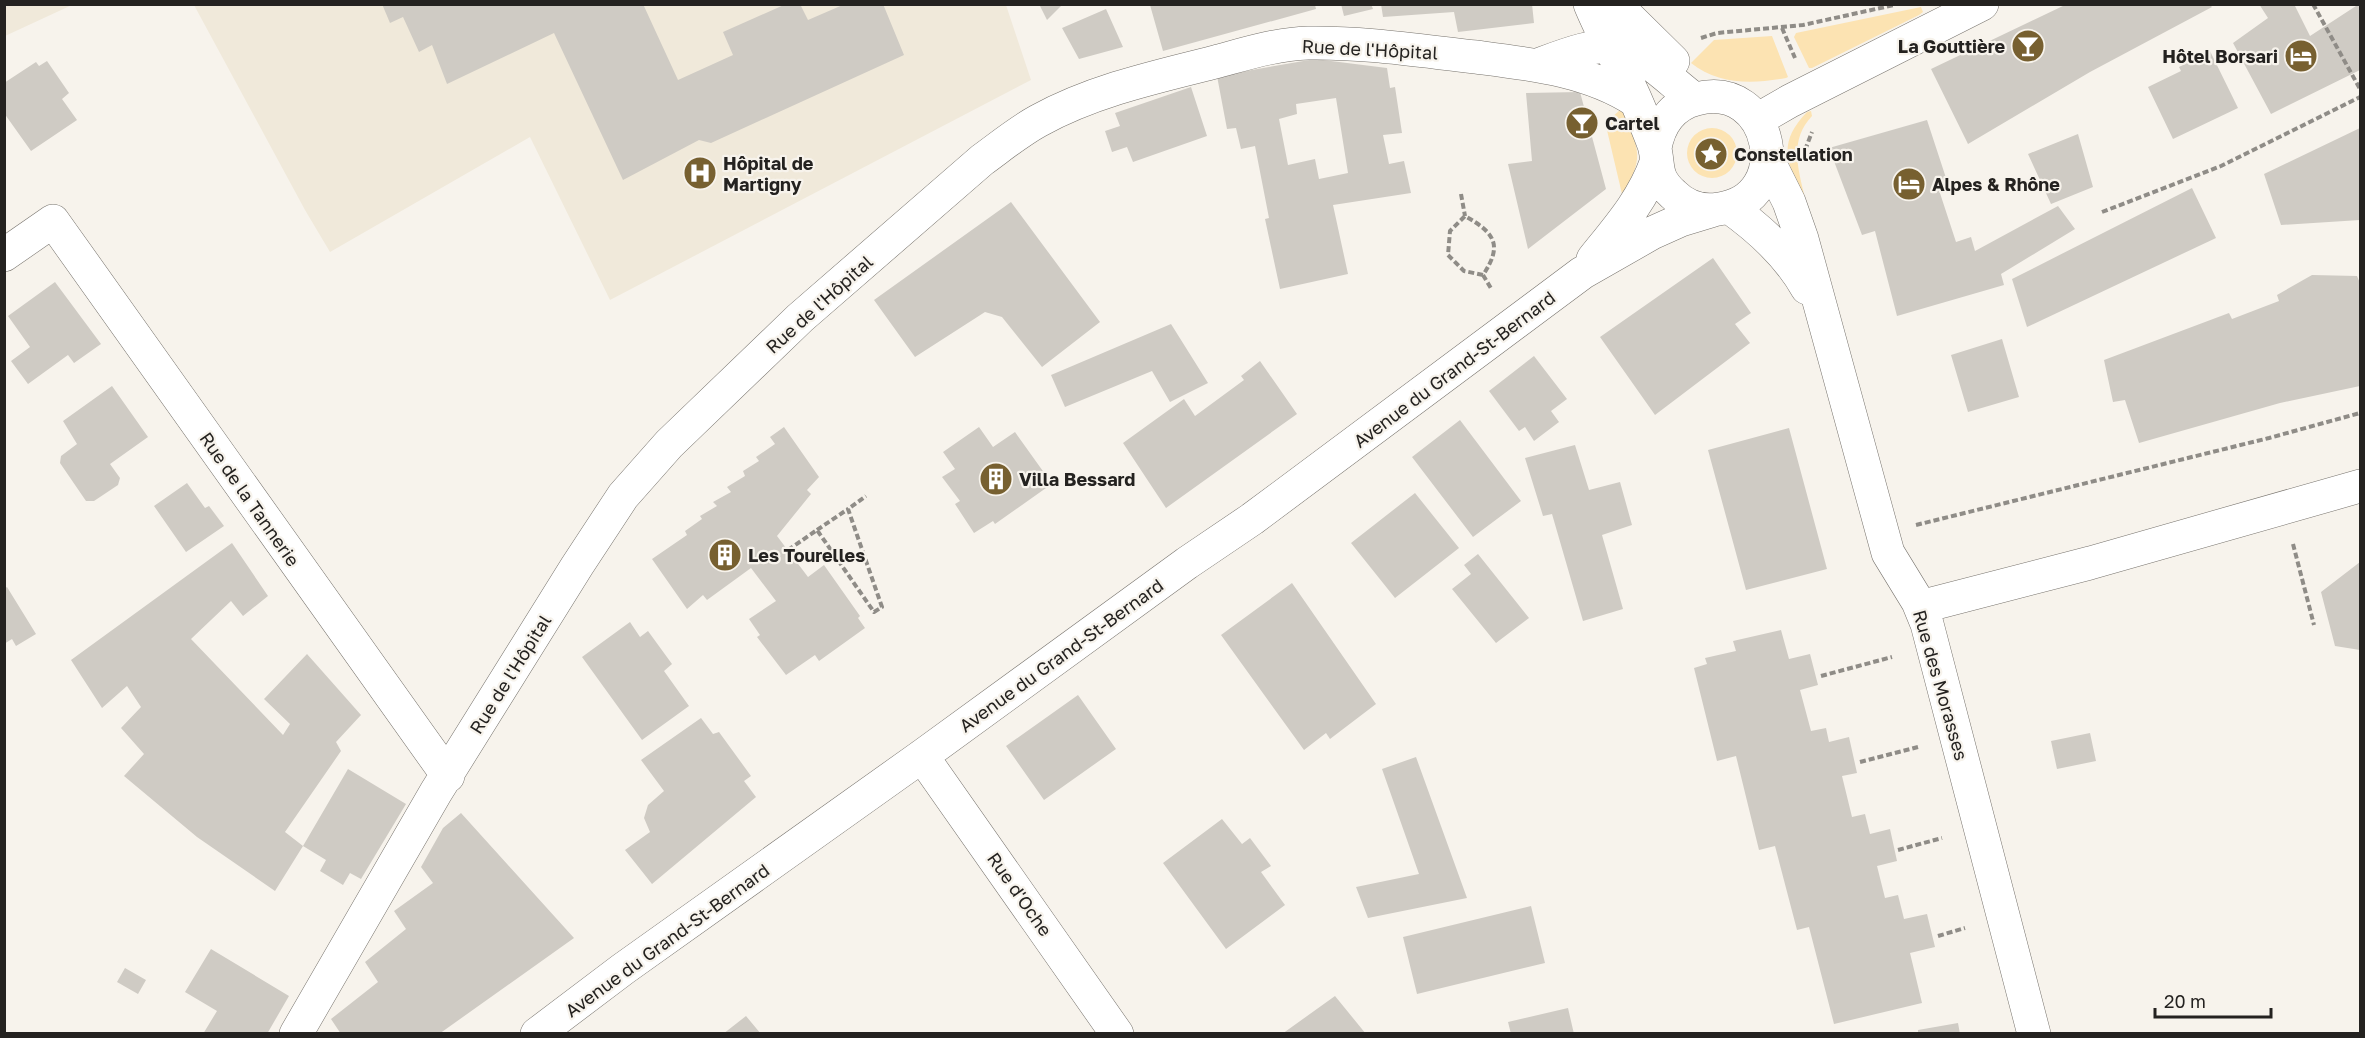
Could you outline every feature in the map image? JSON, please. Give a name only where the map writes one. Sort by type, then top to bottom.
[{"type":"street","points":[[1590,4],[1636,101],[1664,184],[1679,200],[1692,206],[1721,208],[1742,201],[1754,191],[1761,180],[1768,160],[1766,139],[1746,111],[1694,80],[1644,35],[1615,4]]},
{"type":"street","points":[[1655,155],[1658,135],[1667,118],[1682,105],[1694,99],[1718,97],[1746,111],[1790,101],[1982,4]]},
{"type":"street","name":"Rue de l'Hôpital","points":[[296,1034],[448,776],[623,496],[662,453],[801,318],[982,160],[1021,132],[1038,121],[1091,96],[1161,76],[1284,46],[1306,43],[1333,43],[1538,65],[1608,85],[1636,101]]},
{"type":"street","points":[[1538,65],[1565,55],[1609,46],[1622,47],[1636,54],[1694,99]]},
{"type":"street","name":"Avenue du Grand-St-Bernard","points":[[1582,273],[1641,196],[1650,181],[1655,155]]},
{"type":"street","name":"Rue des Morasses","points":[[1768,160],[1794,213],[1888,553],[1920,607],[1927,624],[2034,1034]]},
{"type":"street","name":"Avenue du Grand-St-Bernard","points":[[537,1034],[618,972],[922,756],[1187,563],[1252,519],[1582,273],[1652,233],[1681,220],[1721,208]]},
{"type":"street","name":"Rue des Morasses","points":[[1721,208],[1756,226],[1795,268],[1820,310]]},
{"type":"street","name":"Rue de la Tannerie","points":[[4,255],[53,221],[448,776]]},
{"type":"street","points":[[1920,607],[2090,563],[2361,486]]},
{"type":"street","name":"Rue d'Oche","points":[[922,756],[1117,1034]]},
{"type":"path","points":[[1694,42],[1705,35],[1803,25],[1898,4]]},
{"type":"path","points":[[2313,4],[2361,89]]},
{"type":"path","points":[[2103,212],[2221,166],[2361,97]]},
{"type":"path","points":[[1805,158],[1809,137],[1815,128]]},
{"type":"path","points":[[1461,194],[1465,216]]},
{"type":"path","points":[[1465,216],[1482,225],[1493,239],[1494,259],[1483,275]]},
{"type":"path","points":[[1465,216],[1449,231],[1448,255],[1464,271],[1483,275],[1492,290]]},
{"type":"path","points":[[1908,527],[2361,413]]},
{"type":"path","points":[[788,550],[866,496]]},
{"type":"path","points":[[2284,508],[2314,625]]},
{"type":"path","points":[[817,530],[874,612],[882,607],[848,509]]},
{"type":"path","points":[[1821,676],[1892,657]]},
{"type":"path","points":[[1860,762],[1918,747]]},
{"type":"path","points":[[1898,850],[1942,838]]},
{"type":"path","points":[[1938,936],[1965,928]]},
{"type":"shaded area","points":[[5,4],[72,4],[72,5],[5,36]]},
{"type":"shaded area","name":"Hôpital de Martigny","points":[[194,5],[1006,5],[1031,80],[610,300],[530,137],[330,252]]},
{"type":"shaded area","points":[[1921,7],[1923,12],[1919,15],[1812,68],[1809,68],[1794,37],[1796,33]]},
{"type":"shaded area","points":[[1772,36],[1788,77],[1786,78],[1736,81],[1713,75],[1691,63],[1714,40]]},
{"type":"shaded area","points":[[1620,110],[1632,134],[1637,152],[1634,170],[1622,194],[1606,126]]},
{"type":"shaded area","points":[[1811,111],[1812,116],[1800,135],[1797,155],[1805,198],[1789,164],[1788,144],[1798,123],[1807,112]]},
{"type":"shaded area","points":[[1712,128],[1721,130],[1732,139],[1737,153],[1735,162],[1726,173],[1712,178],[1703,176],[1692,167],[1687,153],[1689,144],[1698,133]]},
{"type":"building","points":[[382,4],[643,4],[678,80],[733,55],[723,32],[786,4],[800,4],[808,20],[845,4],[883,4],[904,55],[711,143],[699,140],[623,180],[554,33],[447,84],[432,45],[419,52],[403,17],[390,23]]},
{"type":"building","points":[[1039,4],[1063,4],[1047,20]]},
{"type":"building","points":[[1341,4],[1371,4],[1373,9],[1344,16]]},
{"type":"building","points":[[1381,4],[1532,4],[1534,23],[1458,32],[1454,12],[1383,17]]},
{"type":"building","name":"Hôtel Borsari","points":[[2259,4],[2294,4],[2310,36],[2356,4],[2360,4],[2360,70],[2271,114],[2233,43],[2268,18]]},
{"type":"building","points":[[1150,5],[1315,5],[1316,9],[1163,51]]},
{"type":"building","points":[[2065,5],[2210,5],[2212,7],[2090,72],[1968,144],[1931,69]]},
{"type":"building","points":[[1106,9],[1123,47],[1079,59],[1062,28]]},
{"type":"building","points":[[2210,51],[2238,108],[2173,139],[2148,87],[2181,71],[2179,67]]},
{"type":"building","points":[[1315,59],[1387,68],[1390,88],[1395,87],[1402,133],[1383,135],[1389,164],[1404,161],[1411,193],[1333,205],[1348,274],[1280,289],[1265,219],[1269,218],[1255,146],[1241,149],[1236,128],[1227,129],[1217,76]],"holes":[[[1336,98],[1348,173],[1319,179],[1315,159],[1288,165],[1279,119],[1297,114],[1296,104]]]},
{"type":"building","points":[[47,61],[69,93],[62,99],[77,120],[31,151],[4,113],[4,83],[36,62],[39,66]]},
{"type":"building","points":[[1191,87],[1207,136],[1133,162],[1127,147],[1112,152],[1105,131],[1120,126],[1115,113]]},
{"type":"building","points":[[1580,92],[1606,189],[1528,249],[1508,164],[1532,161],[1526,93]]},
{"type":"building","points":[[1927,120],[1947,181],[1937,184],[1956,242],[1971,237],[1975,251],[2058,206],[2075,229],[2001,274],[2004,285],[1897,316],[1875,231],[1862,235],[1829,148]]},
{"type":"building","points":[[2360,128],[2360,220],[2281,225],[2264,174]]},
{"type":"building","points":[[2078,134],[2093,187],[2051,204],[2028,154]]},
{"type":"building","points":[[2192,188],[2216,238],[2027,327],[2012,279]]},
{"type":"building","points":[[1011,202],[1100,322],[1042,367],[1002,317],[985,312],[915,357],[874,300]]},
{"type":"building","points":[[1713,258],[1751,313],[1735,324],[1750,343],[1655,415],[1600,337]]},
{"type":"building","points":[[2312,275],[2357,276],[2360,283],[2360,386],[2280,403],[2139,443],[2125,400],[2113,402],[2104,360],[2229,313],[2232,319],[2279,301],[2277,295]]},
{"type":"building","points":[[55,282],[101,344],[74,363],[68,355],[28,384],[11,361],[30,347],[8,316]]},
{"type":"building","points":[[1171,324],[1208,383],[1170,402],[1152,371],[1065,407],[1051,375]]},
{"type":"building","points":[[2002,339],[2019,397],[1968,412],[1951,355]]},
{"type":"building","points":[[1534,356],[1567,399],[1551,411],[1559,422],[1534,441],[1525,427],[1519,431],[1489,391]]},
{"type":"building","points":[[1260,361],[1297,414],[1166,508],[1123,443],[1184,399],[1195,416],[1244,380],[1241,376]]},
{"type":"building","points":[[112,386],[148,437],[110,464],[120,478],[118,485],[94,501],[86,501],[60,463],[61,456],[77,444],[63,421]]},
{"type":"building","points":[[1460,420],[1521,501],[1473,537],[1412,457]]},
{"type":"building","name":"Les Tourelles","points":[[784,427],[819,477],[807,490],[811,494],[777,536],[808,577],[824,565],[860,616],[858,618],[865,628],[819,661],[815,655],[786,675],[757,637],[760,635],[749,619],[776,601],[751,568],[707,600],[703,595],[687,609],[652,559],[687,535],[685,531],[702,519],[700,516],[717,506],[713,502],[731,492],[727,487],[745,476],[743,471],[759,461],[756,457],[775,444],[770,437]]},
{"type":"building","name":"Villa Bessard","points":[[979,427],[993,447],[1015,432],[1050,481],[1045,485],[1046,488],[995,524],[993,521],[974,533],[955,504],[960,501],[942,477],[955,469],[943,452]]},
{"type":"building","points":[[1789,428],[1827,569],[1746,590],[1708,450]]},
{"type":"building","points":[[1575,445],[1589,490],[1620,482],[1632,525],[1602,535],[1623,609],[1583,621],[1552,514],[1543,516],[1525,458]]},
{"type":"building","points":[[187,483],[205,508],[209,506],[224,526],[186,552],[154,506]]},
{"type":"building","points":[[1415,493],[1459,548],[1395,598],[1351,543]]},
{"type":"building","points":[[232,543],[268,596],[243,616],[231,601],[191,639],[283,735],[290,724],[264,699],[307,654],[361,715],[336,742],[341,751],[285,832],[303,846],[275,891],[197,837],[124,776],[144,754],[121,728],[141,707],[127,686],[102,708],[71,660]]},
{"type":"building","points":[[1478,554],[1529,618],[1496,643],[1452,589],[1471,574],[1464,565]]},
{"type":"building","points":[[2360,562],[2360,650],[2335,646],[2321,592]]},
{"type":"building","points":[[1292,583],[1376,704],[1330,739],[1326,733],[1304,750],[1221,635]]},
{"type":"building","points":[[7,587],[36,634],[16,646],[12,639],[4,644],[4,589]]},
{"type":"building","points":[[630,622],[640,637],[648,631],[672,664],[664,671],[689,706],[642,740],[582,657]]},
{"type":"building","points":[[1781,630],[1789,659],[1810,654],[1818,685],[1800,690],[1811,731],[1826,728],[1829,742],[1849,737],[1857,773],[1842,776],[1852,817],[1865,814],[1870,834],[1890,829],[1897,861],[1877,866],[1885,898],[1898,895],[1904,919],[1927,914],[1935,947],[1910,953],[1922,1003],[1834,1024],[1809,927],[1797,930],[1775,846],[1759,850],[1736,756],[1717,761],[1694,668],[1707,664],[1705,658],[1736,651],[1733,641]]},
{"type":"building","points":[[1078,695],[1116,749],[1044,800],[1006,746]]},
{"type":"building","points":[[701,718],[713,734],[719,732],[751,776],[744,781],[756,797],[652,884],[625,850],[650,832],[644,818],[648,805],[664,791],[641,760]]},
{"type":"building","points":[[2090,733],[2096,761],[2057,769],[2051,741]]},
{"type":"building","points":[[1416,757],[1467,898],[1368,918],[1356,887],[1419,874],[1382,769]]},
{"type":"building","points":[[348,769],[406,804],[361,879],[350,873],[343,885],[320,871],[326,860],[303,846]]},
{"type":"building","points":[[461,813],[574,938],[439,1034],[341,1034],[331,1019],[378,982],[365,962],[406,929],[394,911],[433,883],[421,867],[443,828]]},
{"type":"building","points":[[1222,819],[1242,844],[1250,838],[1271,866],[1261,872],[1285,905],[1226,949],[1163,863]]},
{"type":"building","points":[[1531,906],[1545,963],[1417,994],[1403,937]]},
{"type":"building","points":[[211,949],[289,996],[267,1034],[203,1034],[217,1011],[185,992]]},
{"type":"building","points":[[125,968],[146,980],[138,994],[117,982]]},
{"type":"building","points":[[1335,996],[1366,1034],[1282,1034]]},
{"type":"building","points":[[1568,1008],[1574,1034],[1511,1034],[1508,1022]]},
{"type":"building","points":[[746,1016],[761,1034],[723,1034]]},
{"type":"building","points":[[1958,1023],[1960,1034],[1918,1034],[1918,1030]]},
{"type":"place","name":"La Gouttière","points":[[2028,46]]},
{"type":"place","name":"Hôtel Borsari","points":[[2301,56]]},
{"type":"place","name":"Cartel","points":[[1582,123]]},
{"type":"place","name":"Constellation","points":[[1711,154]]},
{"type":"place","name":"Hôpital de Martigny","points":[[700,173]]},
{"type":"place","name":"Alpes & Rhône","points":[[1909,184]]},
{"type":"place","name":"Villa Bessard","points":[[996,479]]},
{"type":"place","name":"Les Tourelles","points":[[725,555]]}]
